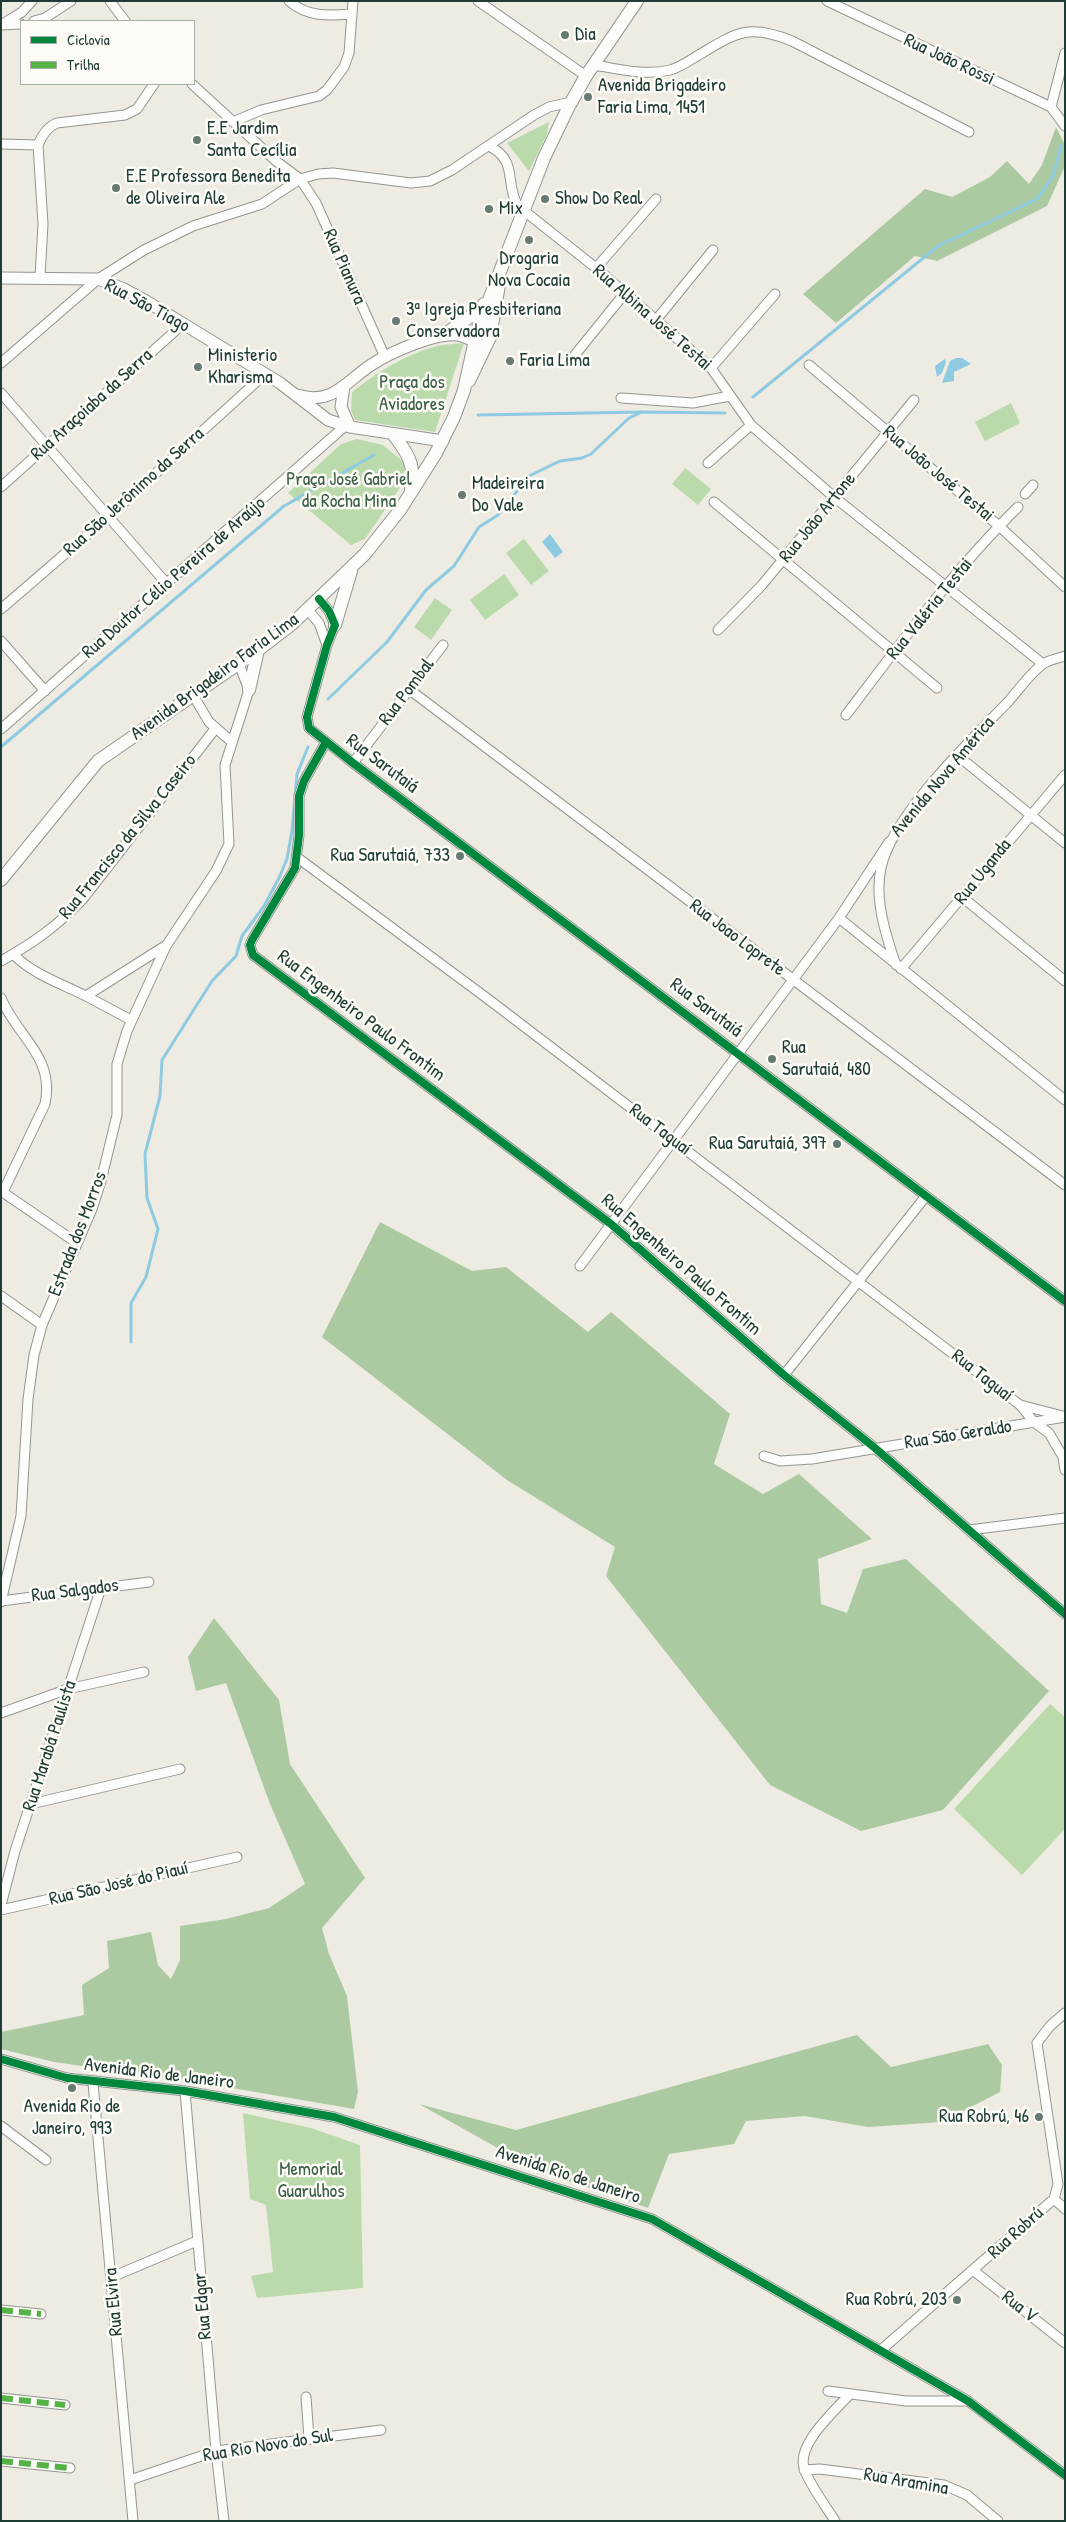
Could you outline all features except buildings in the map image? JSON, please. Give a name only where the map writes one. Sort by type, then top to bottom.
[{"type":"main road","name":"Avenida Brigadeiro Faria Lima","points":[[464,390],[474,342],[529,196],[571,102],[586,76],[637,1]]},
{"type":"main road","name":"Avenida Brigadeiro Faria Lima","points":[[1,880],[98,761],[258,650],[319,600],[376,541],[410,494],[443,441],[464,390],[485,351],[497,308],[500,275]]},
{"type":"main road","points":[[444,335],[475,313],[490,296]]},
{"type":"main road","points":[[392,434],[406,452],[412,465],[414,476],[410,494]]},
{"type":"main road","points":[[335,625],[351,568]]},
{"type":"main road","points":[[249,690],[258,650]]},
{"type":"street","points":[[1,25],[22,12],[32,1]]},
{"type":"street","points":[[38,20],[45,18],[71,1]]},
{"type":"street","points":[[110,1],[124,20]]},
{"type":"street","points":[[289,1],[308,13],[329,16],[351,14]]},
{"type":"street","points":[[233,122],[260,110],[319,96],[327,90],[344,67],[349,53],[353,1]]},
{"type":"street","points":[[478,1],[586,76]]},
{"type":"street","name":"Rua João Rossi","points":[[827,1],[1051,107],[1065,126]]},
{"type":"street","points":[[1,25],[20,24]]},
{"type":"street","points":[[594,65],[658,72],[673,69],[731,36],[755,31],[770,32],[792,41],[969,132]]},
{"type":"street","points":[[1051,107],[1065,53]]},
{"type":"street","points":[[40,276],[43,224],[38,145],[49,126],[57,123],[125,115],[137,109],[153,85]]},
{"type":"street","name":"Rua Pianura","points":[[193,85],[300,179],[316,203],[384,357]]},
{"type":"street","points":[[1,363],[98,279],[144,250],[193,226],[262,204],[300,179],[333,173],[411,183],[430,180],[452,170],[534,115],[549,108],[571,102]]},
{"type":"street","points":[[1,144],[38,145]]},
{"type":"street","points":[[489,146],[499,151],[504,157],[510,172],[514,200],[523,211]]},
{"type":"street","points":[[511,185],[529,196]]},
{"type":"street","points":[[596,268],[656,199]]},
{"type":"street","name":"Rua Albina José Testai","points":[[523,211],[625,292],[711,368],[751,425],[834,497],[1043,664]]},
{"type":"street","points":[[656,320],[712,250]]},
{"type":"street","name":"Rua São Tiago","points":[[1,278],[40,276],[98,279],[124,289],[184,324],[295,394],[319,415],[348,427],[443,441]]},
{"type":"street","points":[[574,356],[625,292]]},
{"type":"street","points":[[711,368],[775,294]]},
{"type":"street","name":"Rua Araçoiaba da Serra","points":[[1,487],[184,324]]},
{"type":"street","points":[[295,394],[316,398],[326,396],[344,386],[384,357],[444,335],[459,335],[474,342],[485,351]]},
{"type":"street","name":"Rua João José Testai","points":[[809,365],[999,526],[1065,587]]},
{"type":"street","name":"Rua São Jerônimo da Serra","points":[[1,609],[110,515],[265,374]]},
{"type":"street","points":[[344,386],[341,407],[348,427]]},
{"type":"street","points":[[1,393],[110,515],[167,584]]},
{"type":"street","points":[[621,398],[693,403],[730,396]]},
{"type":"street","name":"Rua João Artone","points":[[718,630],[736,614],[784,559],[889,433],[914,400]]},
{"type":"street","points":[[708,463],[751,425]]},
{"type":"street","name":"Rua Doutor Célio Pereira de Araújo","points":[[1,729],[348,427]]},
{"type":"street","points":[[1025,494],[1033,485]]},
{"type":"street","points":[[714,502],[937,688]]},
{"type":"street","name":"Rua Valéria Testai","points":[[846,715],[894,652],[999,526],[1018,507]]},
{"type":"street","points":[[319,600],[329,611],[335,625],[327,645]]},
{"type":"street","points":[[308,610],[318,623],[327,645]]},
{"type":"street","points":[[1,641],[45,691]]},
{"type":"street","name":"Rua Sarutaiá","points":[[327,645],[307,722],[309,728],[352,763],[1065,1301]]},
{"type":"street","name":"Rua Pombal","points":[[352,763],[443,645]]},
{"type":"street","points":[[1043,664],[1065,656]]},
{"type":"street","points":[[239,664],[249,690]]},
{"type":"street","name":"Avenida Nova América","points":[[898,967],[884,923],[879,884],[880,869],[889,842],[913,808],[957,755],[1043,664]]},
{"type":"street","name":"Estrada dos Morros","points":[[1,1601],[21,1516],[30,1376],[42,1325],[101,1181],[117,1115],[117,1064],[131,1020],[166,946],[204,891],[227,851],[230,836],[224,777],[232,742],[249,690]]},
{"type":"street","name":"Rua Joao Loprete","points":[[410,690],[1065,1185]]},
{"type":"street","points":[[193,694],[201,710],[215,729],[232,742]]},
{"type":"street","name":"Rua Francisco da Silva Caseiro","points":[[1,961],[41,938],[59,924],[82,900],[215,729]]},
{"type":"street","points":[[298,858],[299,796],[304,781],[326,742]]},
{"type":"street","points":[[957,755],[1031,813],[1065,843]]},
{"type":"street","name":"Rua Uganda","points":[[898,967],[962,897],[1065,775]]},
{"type":"street","points":[[580,1266],[675,1141],[839,918],[889,842]]},
{"type":"street","name":"Rua Engenheiro Paulo Frontim","points":[[298,858],[289,880],[263,918],[252,940],[251,950],[260,961],[611,1224],[784,1375],[875,1448],[1065,1614]]},
{"type":"street","name":"Rua Taguaí","points":[[298,858],[858,1280],[1020,1405],[1034,1422]]},
{"type":"street","points":[[962,897],[1065,981]]},
{"type":"street","points":[[839,918],[1065,1100]]},
{"type":"street","points":[[86,996],[166,946]]},
{"type":"street","points":[[13,954],[21,962],[40,973],[131,1020]]},
{"type":"street","points":[[1,998],[42,1062],[47,1077],[48,1094],[45,1104],[2,1192],[77,1243]]},
{"type":"street","points":[[784,1375],[926,1196]]},
{"type":"street","points":[[1,1296],[42,1325]]},
{"type":"street","name":"Rua Taguaí","points":[[1020,1405],[1065,1416]]},
{"type":"street","name":"Rua São Geraldo","points":[[764,1456],[780,1461],[812,1459],[1065,1416]]},
{"type":"street","name":"Rua São Geraldo","points":[[1034,1422],[1049,1433],[1064,1457]]},
{"type":"street","points":[[1064,1457],[1065,1470]]},
{"type":"street","points":[[969,1530],[1065,1518]]},
{"type":"street","name":"Rua Salgados","points":[[1,1601],[149,1582]]},
{"type":"street","name":"Rua Marabá Paulista","points":[[1,1904],[68,1689],[102,1588]]},
{"type":"street","points":[[1,1714],[21,1704],[68,1689],[144,1672]]},
{"type":"street","points":[[32,1804],[180,1768]]},
{"type":"street","name":"Rua São José do Piauí","points":[[1,1910],[237,1857]]},
{"type":"street","name":"Rua Robrú","points":[[881,2350],[974,2271],[1054,2199],[1058,2184],[1038,2043],[1050,2026],[1065,2013]]},
{"type":"street","name":"Avenida Rio de Janeiro","points":[[1,2060],[67,2078],[186,2091],[334,2117],[652,2219],[968,2401],[1065,2475]]},
{"type":"street","name":"Rua Elvira","points":[[93,2082],[133,2521]]},
{"type":"street","name":"Rua Edgar","points":[[186,2091],[197,2241],[224,2521]]},
{"type":"street","points":[[1,2126],[46,2160]]},
{"type":"street","points":[[1054,2199],[1065,2209]]},
{"type":"street","points":[[112,2277],[197,2241]]},
{"type":"street","name":"Rua V","points":[[974,2271],[1065,2343]]},
{"type":"street","points":[[1,2310],[41,2314]]},
{"type":"street","points":[[828,2391],[906,2401],[968,2401]]},
{"type":"street","points":[[835,2521],[804,2470],[806,2447],[812,2437],[849,2394]]},
{"type":"street","points":[[306,2397],[309,2438]]},
{"type":"street","points":[[1,2398],[65,2405]]},
{"type":"street","name":"Rua Rio Novo do Sul","points":[[130,2480],[216,2451],[381,2430]]},
{"type":"street","points":[[1,2461],[70,2468]]},
{"type":"street","name":"Rua Aramina","points":[[804,2470],[820,2469],[944,2485],[967,2494],[998,2521]]},
{"type":"green space","points":[[549,122],[547,134],[529,171],[507,143]]},
{"type":"green space","points":[[1056,127],[1065,145],[1065,166],[1047,206],[937,261],[915,256],[836,323],[803,294],[925,189],[952,197],[990,177],[1007,161],[1029,184],[1042,165]]},
{"type":"green space","name":"Praça dos Aviadores","points":[[464,343],[435,432],[355,420],[351,410],[352,392],[371,378],[403,359],[425,349],[440,345]]},
{"type":"green space","points":[[1011,403],[1020,423],[985,441],[975,422]]},
{"type":"green space","name":"Praça José Gabriel da Rocha Mina","points":[[357,439],[383,445],[405,463],[404,482],[365,539],[351,545],[288,493],[341,444]]},
{"type":"green space","points":[[685,468],[711,489],[698,505],[672,484]]},
{"type":"green space","points":[[524,539],[549,571],[531,585],[506,553]]},
{"type":"green space","points":[[504,574],[519,595],[485,620],[470,600]]},
{"type":"green space","points":[[435,598],[452,610],[431,640],[414,627]]},
{"type":"green space","points":[[380,1222],[472,1271],[506,1267],[588,1332],[611,1312],[730,1414],[714,1464],[763,1494],[799,1474],[872,1539],[818,1559],[821,1604],[847,1613],[863,1569],[906,1559],[1049,1691],[943,1810],[861,1831],[770,1785],[606,1576],[615,1547],[507,1480],[322,1337]]},
{"type":"green space","points":[[214,1618],[279,1700],[290,1764],[365,1878],[322,1928],[329,1954],[347,1996],[358,2092],[354,2109],[209,2084],[54,2062],[1,2049],[1,2032],[84,2015],[82,1985],[109,1968],[107,1941],[151,1932],[158,1965],[171,1979],[180,1960],[180,1926],[226,1919],[269,1908],[305,1884],[270,1804],[226,1683],[196,1691],[188,1657]]},
{"type":"green space","points":[[1050,1704],[1065,1717],[1065,1829],[1022,1875],[954,1809]]},
{"type":"green space","points":[[857,2035],[891,2067],[988,2044],[1002,2065],[1000,2092],[942,2122],[868,2127],[805,2116],[746,2121],[734,2144],[669,2154],[648,2208],[537,2170],[419,2104],[516,2130]]},
{"type":"green space","name":"Memorial Guarulhos","points":[[243,2113],[311,2128],[360,2145],[363,2288],[257,2298],[251,2276],[273,2272],[266,2205],[250,2199]]},
{"type":"water","points":[[962,358],[971,364],[954,372],[954,381],[942,383],[950,361]]},
{"type":"water","points":[[945,359],[946,362],[942,373],[937,377],[935,366]]},
{"type":"water","points":[[550,534],[563,552],[555,558],[542,542]]},
{"type":"waterway","points":[[753,397],[938,246],[1037,199],[1053,176],[1061,146]]},
{"type":"waterway","points":[[478,415],[642,412],[725,413]]},
{"type":"waterway","points":[[328,699],[387,642],[426,590],[454,566],[479,527],[498,515],[529,476],[560,461],[582,458],[591,454],[629,418],[642,412]]},
{"type":"waterway","points":[[1,747],[284,506],[374,455]]},
{"type":"waterway","points":[[131,1342],[131,1303],[146,1277],[158,1229],[147,1198],[145,1154],[160,1096],[162,1060],[212,981],[236,956],[242,936],[264,906],[279,878],[287,859],[292,831],[297,774],[308,747]]},
{"type":"marked path","points":[[1,2310],[41,2314]]},
{"type":"marked path","points":[[1,2398],[65,2405]]},
{"type":"marked path","points":[[1,2461],[70,2468]]},
{"type":"cycle path","points":[[319,599],[329,611],[335,625],[327,645],[307,717],[309,728],[1065,1301]]},
{"type":"cycle path","points":[[326,742],[304,781],[299,796],[299,835],[295,868],[252,940],[250,945],[253,955],[611,1224],[784,1375],[875,1448],[1065,1614]]},
{"type":"cycle path","points":[[1,2059],[67,2078],[185,2091],[334,2117],[652,2219],[968,2401],[1065,2475]]},
{"type":"place","name":"Dia","points":[[565,35]]},
{"type":"place","name":"Avenida Brigadeiro Faria Lima, 1451","points":[[588,97]]},
{"type":"place","name":"E.E Jardim Santa Cecília","points":[[197,140]]},
{"type":"place","name":"E.E Professora Benedita de Oliveira Ale","points":[[116,188]]},
{"type":"place","name":"Show Do Real","points":[[545,199]]},
{"type":"place","name":"Mix","points":[[489,209]]},
{"type":"place","name":"Drogaria Nova Cocaia","points":[[529,240]]},
{"type":"place","name":"3ª Igreja Presbiteriana Conservadora","points":[[396,321]]},
{"type":"place","name":"Faria Lima","points":[[510,361]]},
{"type":"place","name":"Ministerio Kharisma","points":[[198,367]]},
{"type":"place","name":"Madeireira Do Vale","points":[[462,495]]},
{"type":"place","name":"Rua Sarutaiá, 733","points":[[460,856]]},
{"type":"place","name":"Rua Sarutaiá, 480","points":[[772,1059]]},
{"type":"place","name":"Rua Sarutaiá, 397","points":[[837,1144]]},
{"type":"place","name":"Avenida Rio de Janeiro, 993","points":[[72,2088]]},
{"type":"place","name":"Rua Robrú, 46","points":[[1039,2117]]},
{"type":"place","name":"Rua Robrú, 203","points":[[957,2300]]}]
